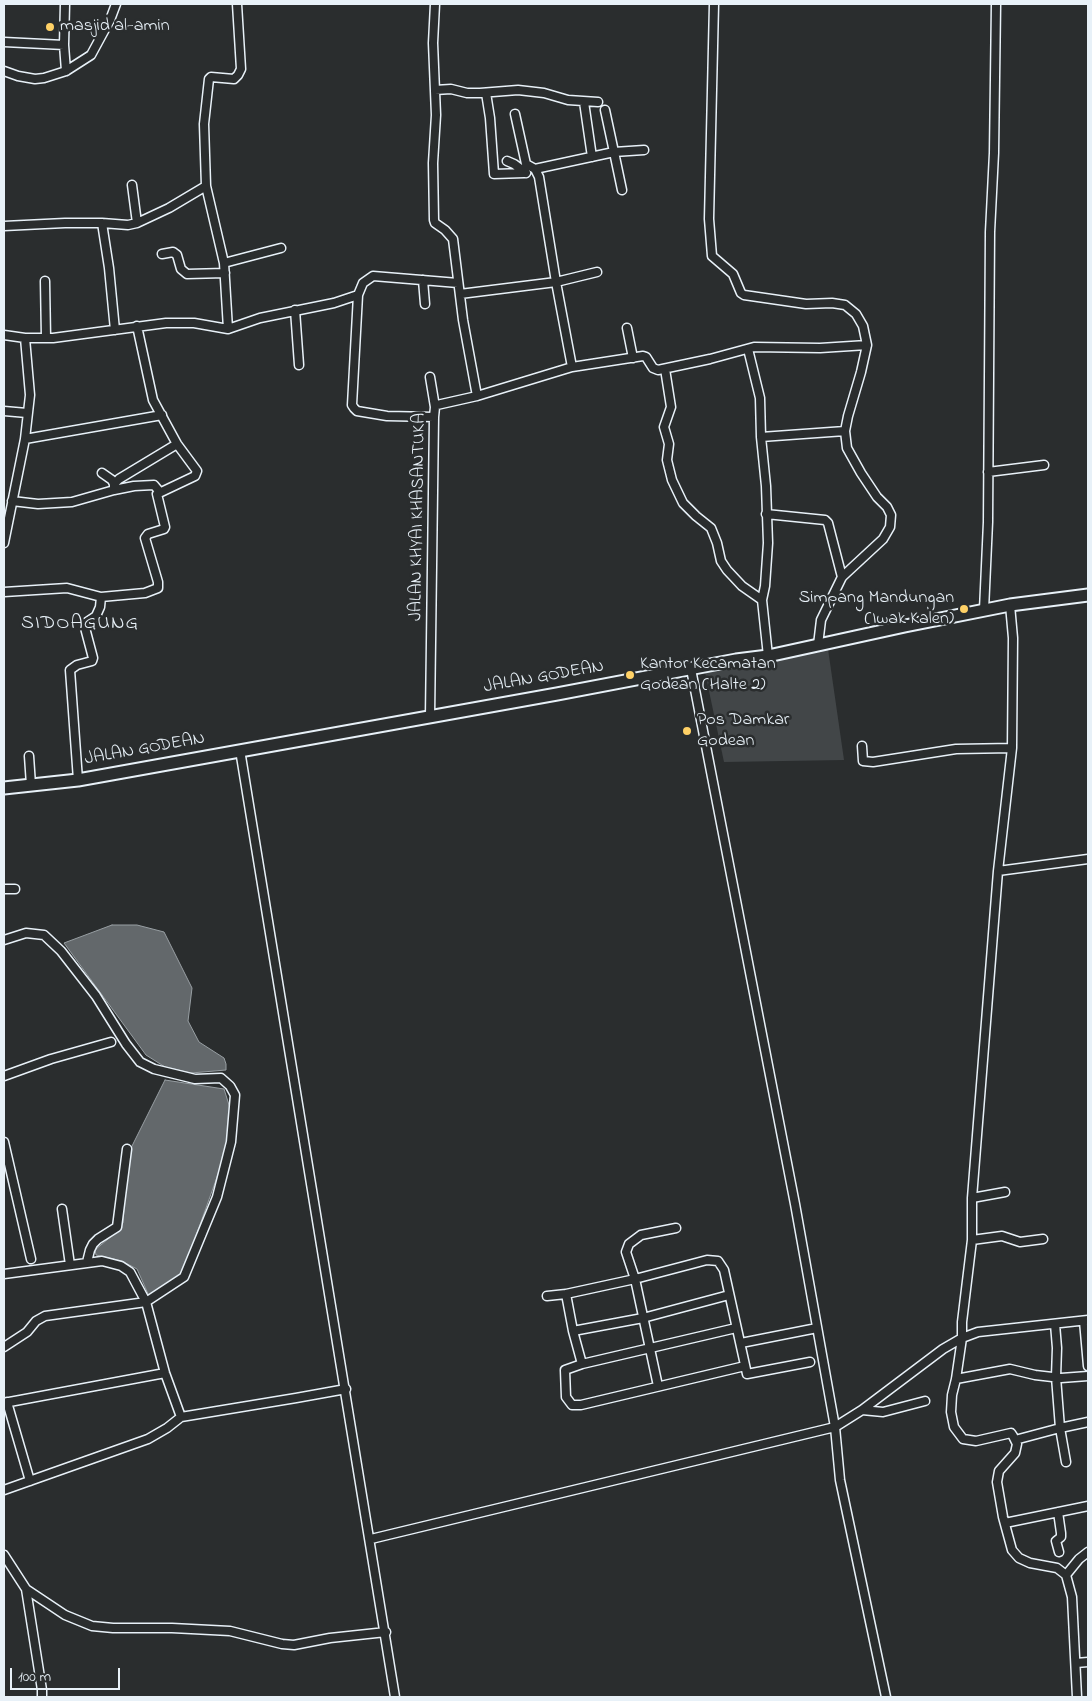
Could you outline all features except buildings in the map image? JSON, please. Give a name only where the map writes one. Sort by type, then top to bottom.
[{"type":"main road","name":"JALAN GODEAN","points":[[4,788],[78,780],[736,660],[768,656],[1010,605],[1088,595]]},
{"type":"street","points":[[65,4],[64,45],[66,72]]},
{"type":"street","points":[[4,71],[35,79],[66,72],[91,55],[106,28],[116,4]]},
{"type":"street","points":[[228,330],[224,263],[206,186],[204,124],[207,82],[212,77],[234,79],[241,69],[237,4]]},
{"type":"street","points":[[435,4],[433,43],[436,115],[433,163],[435,223],[453,239],[458,283],[477,396]]},
{"type":"street","points":[[714,4],[709,219],[714,258],[733,274],[744,295],[806,304],[832,303],[845,306],[856,314],[863,326],[867,346],[845,431],[847,448],[853,461],[878,497],[888,507],[891,518],[890,527],[883,539],[842,577],[821,620],[818,645]]},
{"type":"street","points":[[984,610],[988,522],[990,232],[994,153],[996,4]]},
{"type":"street","points":[[4,42],[64,45]]},
{"type":"street","points":[[435,90],[451,89],[466,93],[513,90],[529,91],[584,102],[598,102]]},
{"type":"street","points":[[486,92],[494,174],[524,174],[614,152],[644,150]]},
{"type":"street","points":[[584,102],[592,157]]},
{"type":"street","points":[[605,110],[622,190]]},
{"type":"street","points":[[514,114],[526,164],[536,170],[572,367]]},
{"type":"street","points":[[507,161],[514,164],[524,174]]},
{"type":"street","points":[[132,185],[136,223]]},
{"type":"street","points":[[4,226],[65,223],[128,225],[150,218],[206,186]]},
{"type":"street","points":[[102,223],[115,330]]},
{"type":"street","points":[[224,263],[281,248]]},
{"type":"street","points":[[162,254],[173,252],[177,255],[181,269],[187,274],[225,273]]},
{"type":"street","points":[[460,294],[556,282],[597,272]]},
{"type":"street","points":[[434,417],[387,416],[357,410],[352,405],[358,295],[363,283],[373,276],[458,283]]},
{"type":"street","points":[[423,280],[426,304]]},
{"type":"street","points":[[45,281],[46,338]]},
{"type":"street","points":[[4,335],[46,338],[166,323],[194,323],[228,330],[260,318],[334,303],[358,295]]},
{"type":"street","points":[[295,310],[299,365]]},
{"type":"street","points":[[4,592],[67,588],[101,597],[145,593],[158,588],[158,582],[145,538],[148,534],[165,527],[157,496],[159,491],[196,476],[196,468],[176,444],[153,400],[137,326]]},
{"type":"street","points":[[627,328],[633,358],[644,356],[655,369],[665,369],[754,347],[820,348],[867,346]]},
{"type":"street","points":[[4,543],[6,516],[12,501],[25,439],[30,395],[25,338]]},
{"type":"street","points":[[748,349],[760,398],[761,437],[766,486],[768,542],[765,586],[762,600],[768,656]]},
{"type":"street","name":"JALAN KHYAI KHASANTUKA","points":[[430,717],[435,407],[572,367],[633,358]]},
{"type":"street","points":[[665,369],[671,407],[664,427],[669,444],[667,460],[672,480],[684,503],[711,528],[717,544],[720,562],[742,586],[762,600]]},
{"type":"street","points":[[430,376],[435,407]]},
{"type":"street","points":[[4,411],[27,413]]},
{"type":"street","points":[[25,439],[162,415]]},
{"type":"street","points":[[761,437],[845,431]]},
{"type":"street","points":[[114,487],[119,480],[176,444]]},
{"type":"street","points":[[988,472],[1044,465]]},
{"type":"street","points":[[102,473],[112,480],[114,487]]},
{"type":"street","points":[[12,501],[38,504],[72,502],[114,487],[154,485],[159,491]]},
{"type":"street","points":[[766,514],[825,520],[828,523],[842,577]]},
{"type":"street","points":[[78,780],[70,670],[77,665],[92,662],[93,658],[84,624],[96,616],[100,607],[101,597]]},
{"type":"street","points":[[1010,605],[1012,638],[1012,748],[998,871],[972,1198],[972,1240],[962,1322],[962,1338],[952,1394],[951,1412],[954,1427],[963,1439],[976,1441],[1011,1433],[1017,1444],[1015,1453],[999,1470],[997,1482],[1005,1523],[1012,1550],[1019,1558],[1030,1564],[1057,1568],[1066,1575],[1072,1597],[1078,1697]]},
{"type":"street","points":[[691,669],[793,1195],[835,1427],[840,1480],[886,1697]]},
{"type":"street","points":[[862,746],[863,761],[873,762],[956,750],[1012,748]]},
{"type":"street","points":[[240,750],[396,1697]]},
{"type":"street","points":[[29,756],[31,785]]},
{"type":"street","points":[[998,871],[1088,859]]},
{"type":"street","points":[[4,889],[15,889]]},
{"type":"street","points":[[4,940],[26,933],[44,935],[61,952],[96,996],[126,1044],[140,1062],[154,1069],[195,1079],[221,1078],[236,1095],[231,1142],[217,1197],[184,1276],[146,1302],[45,1316],[36,1321],[27,1332],[4,1347]]},
{"type":"street","points":[[4,1076],[51,1059],[111,1042]]},
{"type":"street","points":[[4,1145],[31,1259]]},
{"type":"street","points":[[87,1262],[93,1244],[117,1227],[127,1150]]},
{"type":"street","points":[[972,1198],[1005,1192]]},
{"type":"street","points":[[62,1208],[70,1265]]},
{"type":"street","points":[[658,1386],[635,1279],[626,1252],[629,1244],[641,1236],[676,1228]]},
{"type":"street","points":[[972,1240],[1002,1236],[1020,1242],[1043,1239]]},
{"type":"street","points":[[547,1296],[566,1294],[635,1279],[708,1260],[718,1261],[724,1270],[747,1374],[810,1362]]},
{"type":"street","points":[[4,1274],[102,1261],[121,1266],[130,1272],[146,1302],[165,1373],[181,1417]]},
{"type":"street","points":[[566,1294],[582,1364]]},
{"type":"street","points":[[574,1332],[643,1318],[729,1295]]},
{"type":"street","points":[[370,1539],[835,1427],[862,1410],[943,1349],[962,1338],[978,1332],[1086,1321],[1088,1366]]},
{"type":"street","points":[[1055,1324],[1057,1348],[1056,1377],[1060,1428],[1066,1462]]},
{"type":"street","points":[[736,1328],[582,1364],[564,1370],[566,1397],[572,1405],[581,1405],[745,1366]]},
{"type":"street","points":[[741,1344],[817,1328]]},
{"type":"street","points":[[956,1379],[1010,1369],[1035,1375],[1056,1377],[1088,1376]]},
{"type":"street","points":[[30,1481],[5,1402],[165,1373]]},
{"type":"street","points":[[4,1490],[148,1439],[181,1417],[346,1389]]},
{"type":"street","points":[[862,1410],[883,1412],[925,1401]]},
{"type":"street","points":[[1015,1440],[1088,1422]]},
{"type":"street","points":[[1005,1523],[1088,1506]]},
{"type":"street","points":[[1058,1512],[1061,1537],[1056,1541],[1059,1552]]},
{"type":"street","points":[[1066,1575],[1079,1559],[1088,1552]]},
{"type":"street","points":[[4,1555],[26,1589],[65,1615],[92,1626],[230,1630],[282,1644],[294,1645],[330,1638],[386,1632]]},
{"type":"street","points":[[26,1589],[42,1697]]},
{"type":"street","points":[[1076,1663],[1088,1662]]},
{"type":"shaded area","points":[[828,649],[844,760],[724,762],[705,672]]},
{"type":"shaded area","points":[[112,925],[137,925],[164,932],[192,988],[188,1021],[199,1042],[224,1058],[226,1070],[191,1073],[165,1067],[146,1055],[64,943]]},
{"type":"shaded area","points":[[165,1080],[224,1089],[230,1108],[226,1152],[182,1275],[149,1296],[137,1269],[122,1261],[96,1255],[95,1250],[114,1234],[123,1223],[126,1171],[130,1150]]},
{"type":"place","name":"masjid al-amin","points":[[50,27]]},
{"type":"place","name":"Simpang Mandungan (Iwak Kalen)","points":[[964,609]]},
{"type":"place","name":"Kantor Kecamatan Godean (Halte 2)","points":[[630,675]]},
{"type":"place","name":"Pos Damkar Godean","points":[[687,731]]},
{"type":"district","name":"SIDOAGUNG","points":[[80,625]]}]
